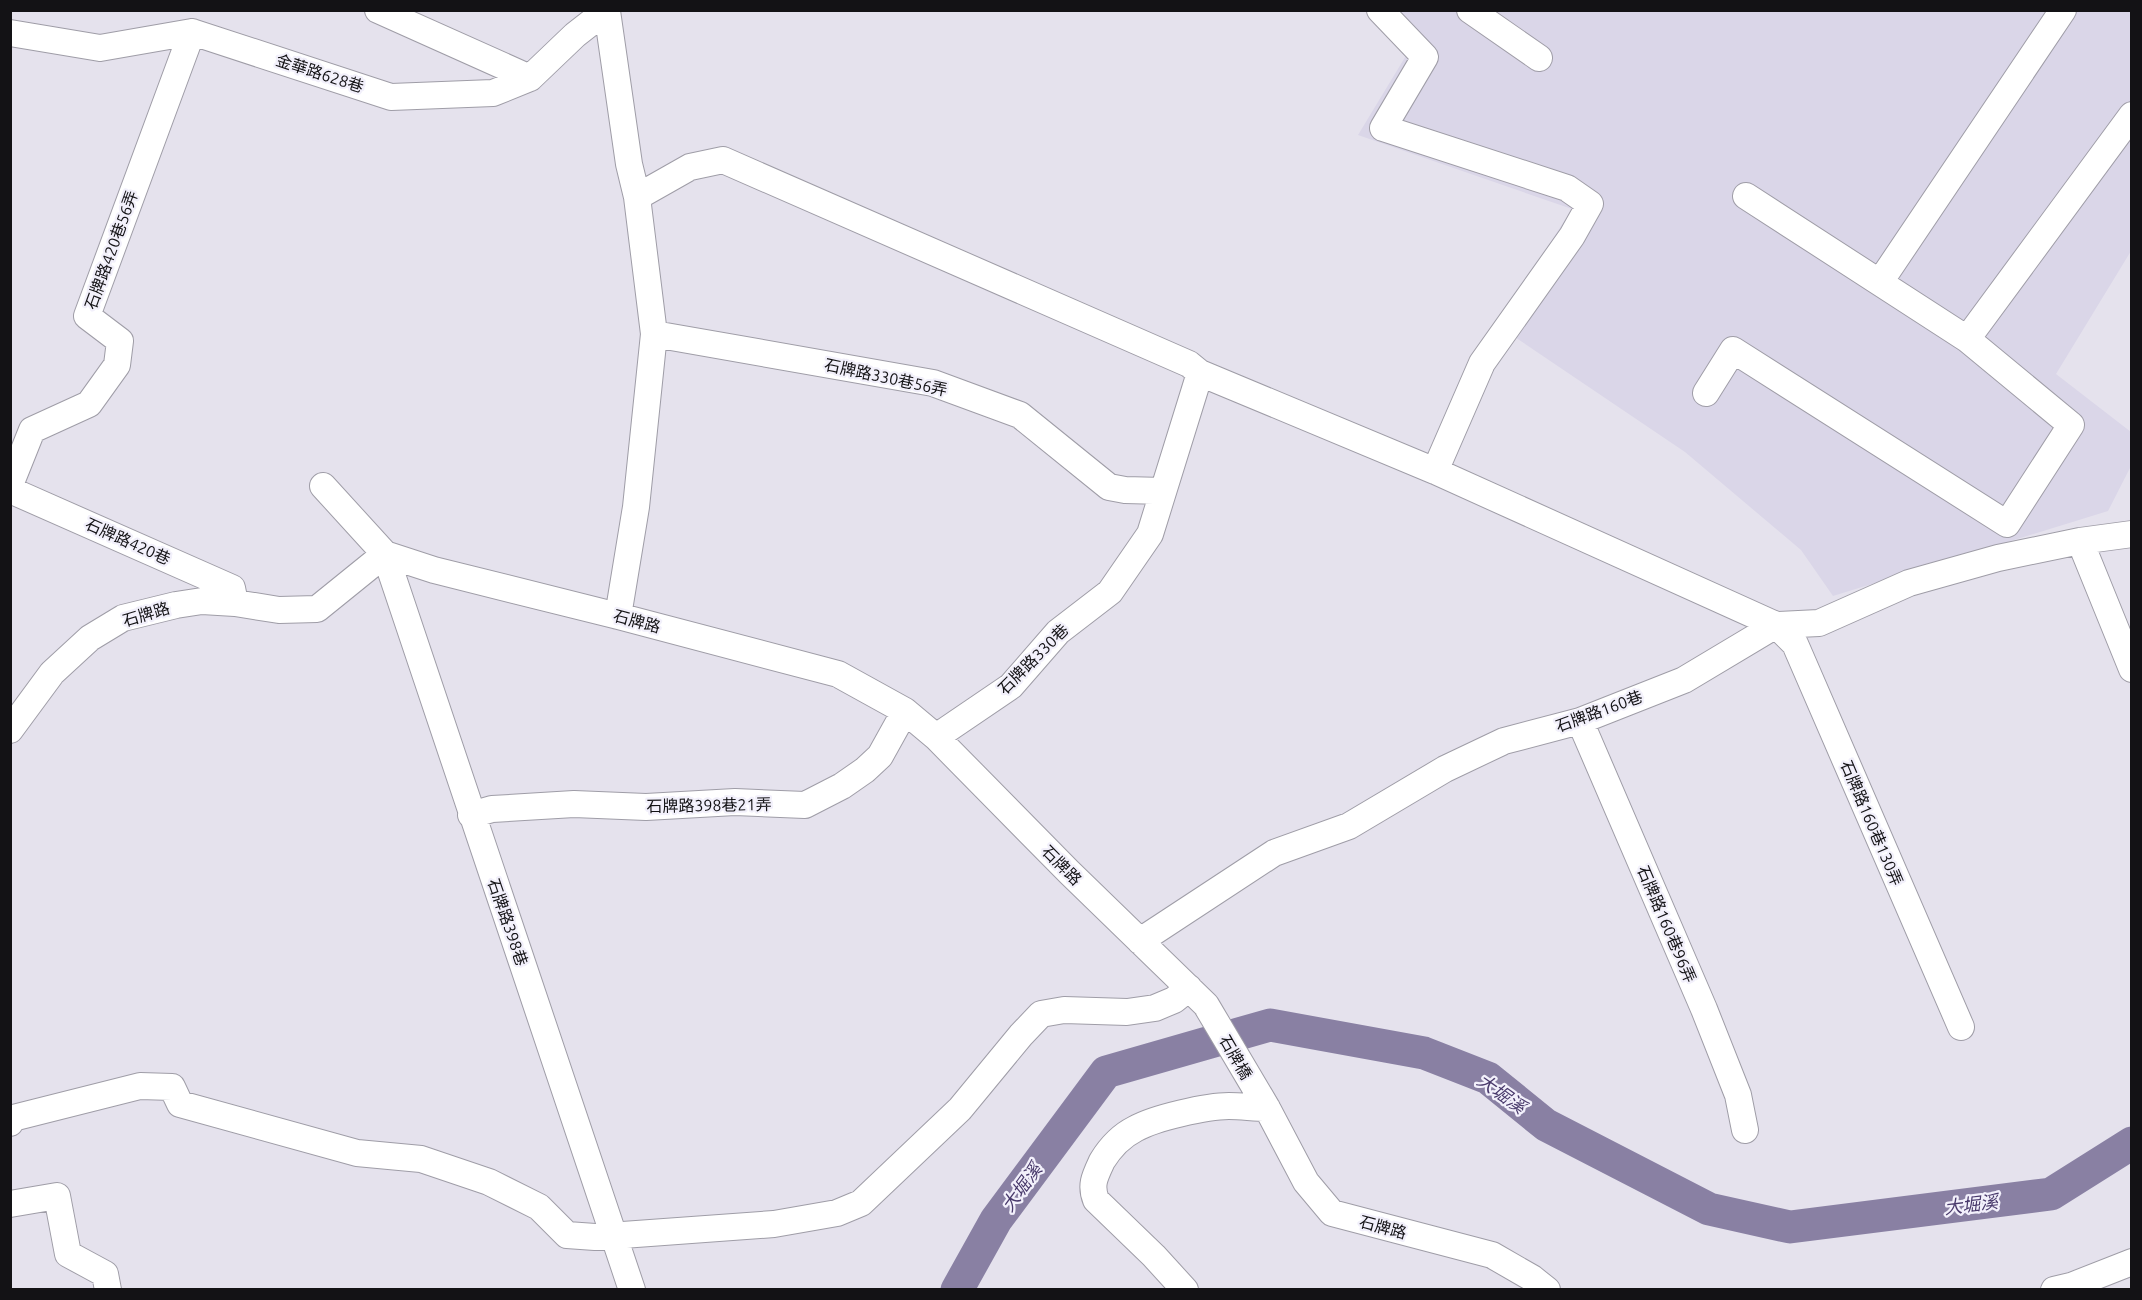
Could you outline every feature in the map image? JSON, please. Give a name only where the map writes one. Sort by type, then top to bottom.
[{"type":"street","points":[[378,10],[530,78]]},
{"type":"street","points":[[1380,10],[1425,57],[1383,128],[1566,188],[1590,204],[1572,236],[1482,363],[1435,471]]},
{"type":"street","points":[[1470,10],[1539,58]]},
{"type":"street","points":[[1880,282],[2064,10]]},
{"type":"street","points":[[607,11],[629,164],[637,197],[654,334],[636,507],[618,615]]},
{"type":"street","name":"金華路628巷","points":[[10,33],[100,48],[192,32],[391,97],[494,93],[530,78],[575,35],[607,11]]},
{"type":"street","name":"石牌路420巷56弄","points":[[10,488],[32,430],[89,404],[117,365],[120,340],[87,316],[192,32]]},
{"type":"street","points":[[1967,339],[2132,115]]},
{"type":"street","points":[[637,197],[690,167],[723,159],[1189,364],[1200,373],[1435,471],[1776,625]]},
{"type":"street","points":[[1706,393],[1733,350],[2007,524],[2071,425],[1967,339],[1746,196]]},
{"type":"street","name":"石牌路330巷56弄","points":[[654,334],[933,383],[1020,415],[1109,487],[1125,490],[1163,491]]},
{"type":"street","name":"石牌路330巷","points":[[936,737],[1011,686],[1058,632],[1110,592],[1150,534],[1200,373]]},
{"type":"street","points":[[323,486],[385,554]]},
{"type":"street","name":"石牌路420巷","points":[[10,488],[232,588],[235,603]]},
{"type":"street","name":"石牌路160巷","points":[[1140,940],[1274,853],[1349,826],[1445,769],[1504,741],[1580,721],[1684,680],[1776,625],[1819,623],[1909,583],[1998,558],[2080,541],[2132,534]]},
{"type":"street","points":[[2080,541],[2132,669]]},
{"type":"street","name":"石牌路","points":[[10,730],[52,674],[90,638],[123,618],[202,601],[235,603],[279,610],[317,609],[385,554],[434,570],[618,615],[838,674],[905,711],[936,737],[1068,872],[1198,996]]},
{"type":"street","name":"石牌路398巷","points":[[385,554],[632,1290]]},
{"type":"street","name":"石牌路160巷130弄","points":[[1776,625],[1795,644],[1961,1027]]},
{"type":"street","name":"石牌路398巷21弄","points":[[471,815],[492,809],[574,804],[646,807],[735,802],[805,805],[842,786],[880,756],[905,711]]},
{"type":"street","name":"石牌路160巷96弄","points":[[1580,721],[1708,1019],[1738,1095],[1745,1130]]},
{"type":"street","points":[[10,1123],[13,1118],[140,1086],[172,1087],[180,1104],[357,1153],[421,1159],[489,1182],[539,1207],[567,1235],[614,1236],[774,1224],[837,1213],[861,1203],[960,1109],[1041,1014],[1064,1010],[1127,1012],[1155,1008],[1173,1000],[1198,996]]},
{"type":"street","name":"石牌橋","points":[[1198,996],[1267,1108]]},
{"type":"street","points":[[1185,1290],[1154,1256],[1096,1200],[1092,1189],[1095,1176],[1105,1157],[1118,1141],[1135,1128],[1192,1110],[1227,1106],[1267,1108]]},
{"type":"street","name":"石牌路","points":[[1267,1108],[1306,1182],[1332,1213],[1492,1254],[1532,1278],[1547,1290]]},
{"type":"street","points":[[10,1204],[57,1196],[68,1254],[105,1274],[108,1290]]},
{"type":"street","points":[[2054,1290],[2071,1286],[2132,1262]]},
{"type":"shaded area","points":[[1365,11],[2131,11],[2131,251],[2056,374],[2131,432],[2131,466],[2108,511],[1833,596],[1801,550],[1685,452],[1497,325],[1572,209],[1358,135],[1407,54]]},
{"type":"waterway","name":"大堀溪","points":[[957,1290],[996,1220],[1106,1072],[1270,1025],[1424,1053],[1488,1078],[1546,1125],[1709,1209],[1790,1227],[2051,1194],[2132,1143]]}]
